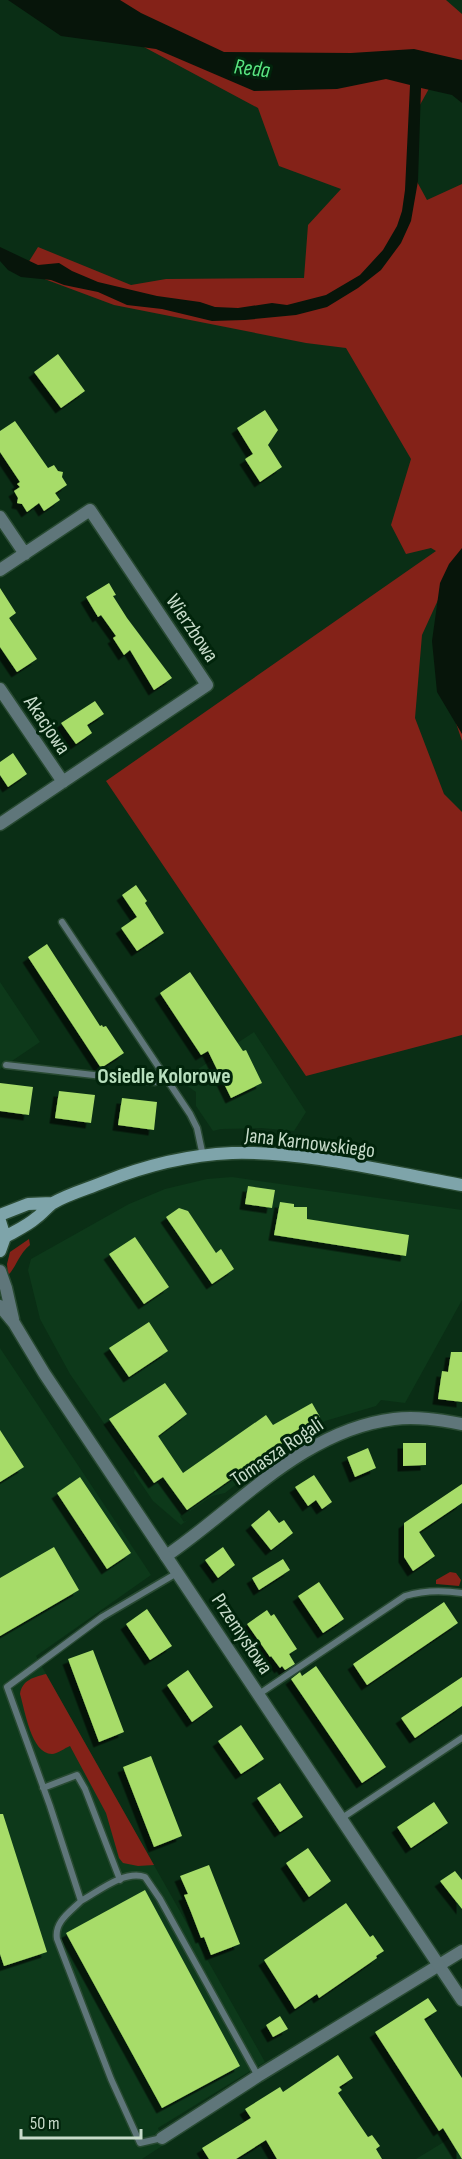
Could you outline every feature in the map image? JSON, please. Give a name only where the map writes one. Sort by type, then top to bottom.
[{"type":"main road","name":"Jana Karnowskiego","points":[[0,1215],[28,1204],[52,1203],[136,1170],[179,1159],[230,1154],[268,1154],[324,1161],[462,1185]]},
{"type":"main road","name":"Jana Karnowskiego","points":[[5,1237],[34,1220],[52,1203]]},
{"type":"main road","points":[[0,1221],[5,1237],[0,1251]]},
{"type":"street","name":"Wierzbowa","points":[[0,570],[90,510],[207,685],[0,824]]},
{"type":"street","points":[[0,517],[25,554]]},
{"type":"street","name":"Akacjowa","points":[[0,689],[63,782]]},
{"type":"street","name":"Przemysłowa","points":[[0,1271],[14,1323]]},
{"type":"street","name":"Przemysłowa","points":[[0,1306],[14,1323],[44,1373],[462,2000]]},
{"type":"street","name":"Tomasza Rogali","points":[[166,1556],[188,1542],[298,1456],[348,1430],[395,1419],[436,1420],[462,1424]]},
{"type":"street","points":[[162,2138],[258,2076],[462,1951]]},
{"type":"lane","points":[[62,922],[197,1128],[204,1156]]},
{"type":"lane","points":[[6,1065],[155,1082],[164,1076]]},
{"type":"lane","points":[[81,1901],[7,1687],[102,1617],[177,1573]]},
{"type":"lane","points":[[259,1694],[405,1596],[420,1591],[462,1593]]},
{"type":"lane","points":[[342,1818],[462,1738]]},
{"type":"lane","points":[[43,1788],[77,1775],[85,1789],[120,1880]]},
{"type":"lane","points":[[162,2138],[140,2143],[111,2079],[57,1939],[55,1931],[59,1923],[81,1901],[132,1875],[145,1877],[160,1899],[258,2076]]},
{"type":"shaded area","points":[[19,0],[446,0],[462,14],[462,66],[446,58],[416,112],[415,178],[427,200],[462,184],[462,741],[444,687],[438,600],[422,635],[415,718],[444,794],[462,812],[462,1035],[306,1076],[106,781],[436,551],[431,548],[406,554],[391,525],[411,459],[346,348],[306,343],[114,305],[23,271],[38,247],[131,285],[166,279],[304,278],[308,225],[341,189],[279,166],[258,108],[144,47]]},
{"type":"shaded area","points":[[0,982],[40,1042],[0,1069]]},
{"type":"shaded area","points":[[254,1032],[306,1112],[294,1131],[261,1128],[213,1131],[196,1106],[196,1092],[180,1081]]},
{"type":"shaded area","points":[[232,1177],[462,1210],[462,1300],[405,1403],[381,1400],[376,1406],[325,1421],[296,1438],[225,1493],[212,1496],[190,1511],[186,1510],[180,1516],[184,1522],[189,1519],[181,1525],[153,1501],[134,1473],[135,1468],[70,1374],[40,1319],[28,1270],[31,1259],[129,1204],[165,1189],[207,1179]]},
{"type":"shaded area","points":[[29,1239],[30,1245],[8,1275],[7,1264],[10,1252]]},
{"type":"shaded area","points":[[0,1348],[151,1575],[36,1656],[265,2062],[158,2128],[165,2144],[142,2159],[0,2159]]},
{"type":"shaded area","points":[[450,1572],[456,1573],[461,1580],[459,1586],[436,1584],[436,1580]]},
{"type":"shaded area","points":[[46,1674],[154,1865],[138,1866],[123,1863],[119,1858],[106,1813],[70,1746],[52,1754],[39,1747],[34,1739],[20,1694],[26,1682]]},
{"type":"shaded area","points":[[462,2131],[462,2159],[416,2159]]},
{"type":"water","name":"Reda","points":[[8,0],[120,0],[141,13],[224,52],[351,53],[414,49],[462,60],[462,103],[452,95],[421,88],[418,181],[411,221],[401,243],[381,270],[358,288],[327,307],[296,315],[212,321],[162,309],[127,305],[98,292],[51,280],[21,277],[8,270],[0,261],[0,247],[38,265],[59,263],[98,282],[215,307],[238,308],[272,303],[287,305],[326,295],[360,275],[383,250],[397,226],[405,190],[410,85],[386,79],[337,89],[254,91],[156,49],[61,36]]},
{"type":"water","points":[[462,548],[462,734],[437,692],[432,641],[440,583],[449,564]]},
{"type":"building","points":[[58,354],[85,391],[61,408],[34,372]]},
{"type":"building","points":[[265,410],[278,430],[268,445],[282,467],[260,482],[245,459],[253,454],[237,428]]},
{"type":"building","points":[[15,421],[48,468],[54,465],[58,471],[63,472],[62,477],[67,485],[55,493],[60,500],[44,511],[39,503],[27,512],[22,504],[17,503],[18,498],[14,491],[20,487],[17,484],[20,482],[0,452],[0,431]]},
{"type":"building","points":[[109,583],[116,595],[113,596],[127,618],[172,678],[154,690],[130,650],[124,655],[113,638],[116,636],[101,615],[98,617],[86,597]]},
{"type":"building","points":[[0,588],[16,613],[9,618],[37,659],[17,672],[0,647]]},
{"type":"building","points":[[95,701],[104,714],[87,725],[92,733],[76,744],[61,723]]},
{"type":"building","points":[[13,753],[27,774],[8,787],[0,775],[0,762]]},
{"type":"building","points":[[136,885],[164,933],[137,951],[121,928],[137,917],[122,895]]},
{"type":"building","points":[[47,944],[100,1026],[106,1026],[124,1053],[101,1068],[28,957]]},
{"type":"building","points":[[190,972],[243,1051],[246,1050],[262,1083],[231,1098],[208,1051],[201,1055],[160,993]]},
{"type":"building","points":[[0,1083],[33,1087],[29,1115],[0,1111]]},
{"type":"building","points":[[59,1091],[95,1095],[91,1123],[55,1118]]},
{"type":"building","points":[[122,1098],[157,1102],[154,1130],[118,1125]]},
{"type":"building","points":[[248,1186],[275,1190],[272,1208],[245,1204]]},
{"type":"building","points":[[280,1202],[294,1204],[294,1207],[307,1207],[307,1219],[409,1235],[406,1256],[274,1235]]},
{"type":"building","points":[[179,1208],[188,1211],[216,1253],[221,1249],[234,1269],[212,1284],[166,1217]]},
{"type":"building","points":[[135,1237],[169,1287],[144,1304],[109,1254]]},
{"type":"building","points":[[149,1322],[168,1351],[129,1377],[109,1348]]},
{"type":"building","points":[[451,1352],[462,1352],[462,1402],[438,1399],[442,1371],[448,1372]]},
{"type":"building","points":[[165,1383],[187,1414],[158,1436],[183,1473],[266,1415],[273,1425],[312,1403],[320,1417],[282,1439],[284,1442],[187,1510],[163,1477],[154,1483],[109,1419]]},
{"type":"building","points":[[0,1430],[24,1467],[0,1482]]},
{"type":"building","points":[[403,1443],[426,1443],[426,1465],[403,1466]]},
{"type":"building","points":[[368,1448],[376,1468],[355,1477],[347,1457]]},
{"type":"building","points":[[314,1475],[332,1502],[322,1509],[316,1500],[308,1506],[295,1487]]},
{"type":"building","points":[[80,1477],[131,1553],[107,1569],[57,1493]]},
{"type":"building","points":[[462,1484],[462,1503],[419,1532],[435,1556],[413,1571],[404,1557],[404,1523]]},
{"type":"building","points":[[269,1510],[279,1523],[284,1520],[293,1533],[271,1550],[251,1525]]},
{"type":"building","points":[[54,1547],[79,1590],[0,1636],[0,1578]]},
{"type":"building","points":[[223,1547],[235,1565],[218,1578],[205,1560]]},
{"type":"building","points":[[283,1559],[290,1570],[259,1590],[252,1578]]},
{"type":"building","points":[[319,1582],[344,1619],[323,1633],[298,1596]]},
{"type":"building","points":[[444,1602],[458,1623],[367,1685],[353,1664]]},
{"type":"building","points":[[147,1609],[172,1646],[150,1660],[126,1624]]},
{"type":"building","points":[[267,1610],[271,1616],[274,1614],[297,1649],[289,1654],[295,1664],[285,1670],[270,1657],[247,1624]]},
{"type":"building","points":[[93,1650],[124,1732],[99,1742],[68,1659]]},
{"type":"building","points":[[316,1666],[386,1767],[362,1783],[291,1679],[300,1672],[302,1676]]},
{"type":"building","points":[[188,1670],[213,1707],[192,1722],[167,1685]]},
{"type":"building","points":[[462,1677],[462,1706],[415,1738],[401,1718]]},
{"type":"building","points":[[241,1725],[264,1759],[241,1774],[218,1741]]},
{"type":"building","points":[[151,1756],[182,1836],[154,1847],[123,1767]]},
{"type":"building","points":[[280,1783],[303,1817],[280,1832],[257,1798]]},
{"type":"building","points":[[434,1802],[448,1823],[411,1848],[397,1827]]},
{"type":"building","points":[[0,1814],[3,1814],[47,1952],[4,1966],[0,1954]]},
{"type":"building","points":[[308,1848],[331,1881],[309,1897],[286,1863]]},
{"type":"building","points":[[209,1865],[240,1944],[211,1955],[204,1937],[201,1938],[184,1895],[188,1894],[180,1876]]},
{"type":"building","points":[[455,1871],[462,1880],[462,1909],[440,1881]]},
{"type":"building","points":[[145,1890],[240,2066],[162,2108],[66,1933]]},
{"type":"building","points":[[346,1903],[370,1937],[373,1935],[384,1951],[319,1998],[317,1994],[295,2009],[264,1960]]},
{"type":"building","points":[[428,1998],[437,2011],[424,2019],[462,2078],[462,2159],[443,2128],[439,2131],[375,2032]]},
{"type":"building","points":[[280,2016],[288,2029],[273,2037],[266,2025]]},
{"type":"building","points":[[338,2055],[353,2078],[339,2087],[342,2090],[338,2093],[368,2137],[372,2135],[380,2146],[376,2149],[382,2159],[277,2159],[266,2140],[236,2159],[209,2159],[202,2148],[251,2118],[245,2109],[280,2087],[283,2092]]},
{"type":"district","name":"Osiedle Kolorowe","points":[[164,1076]]}]
